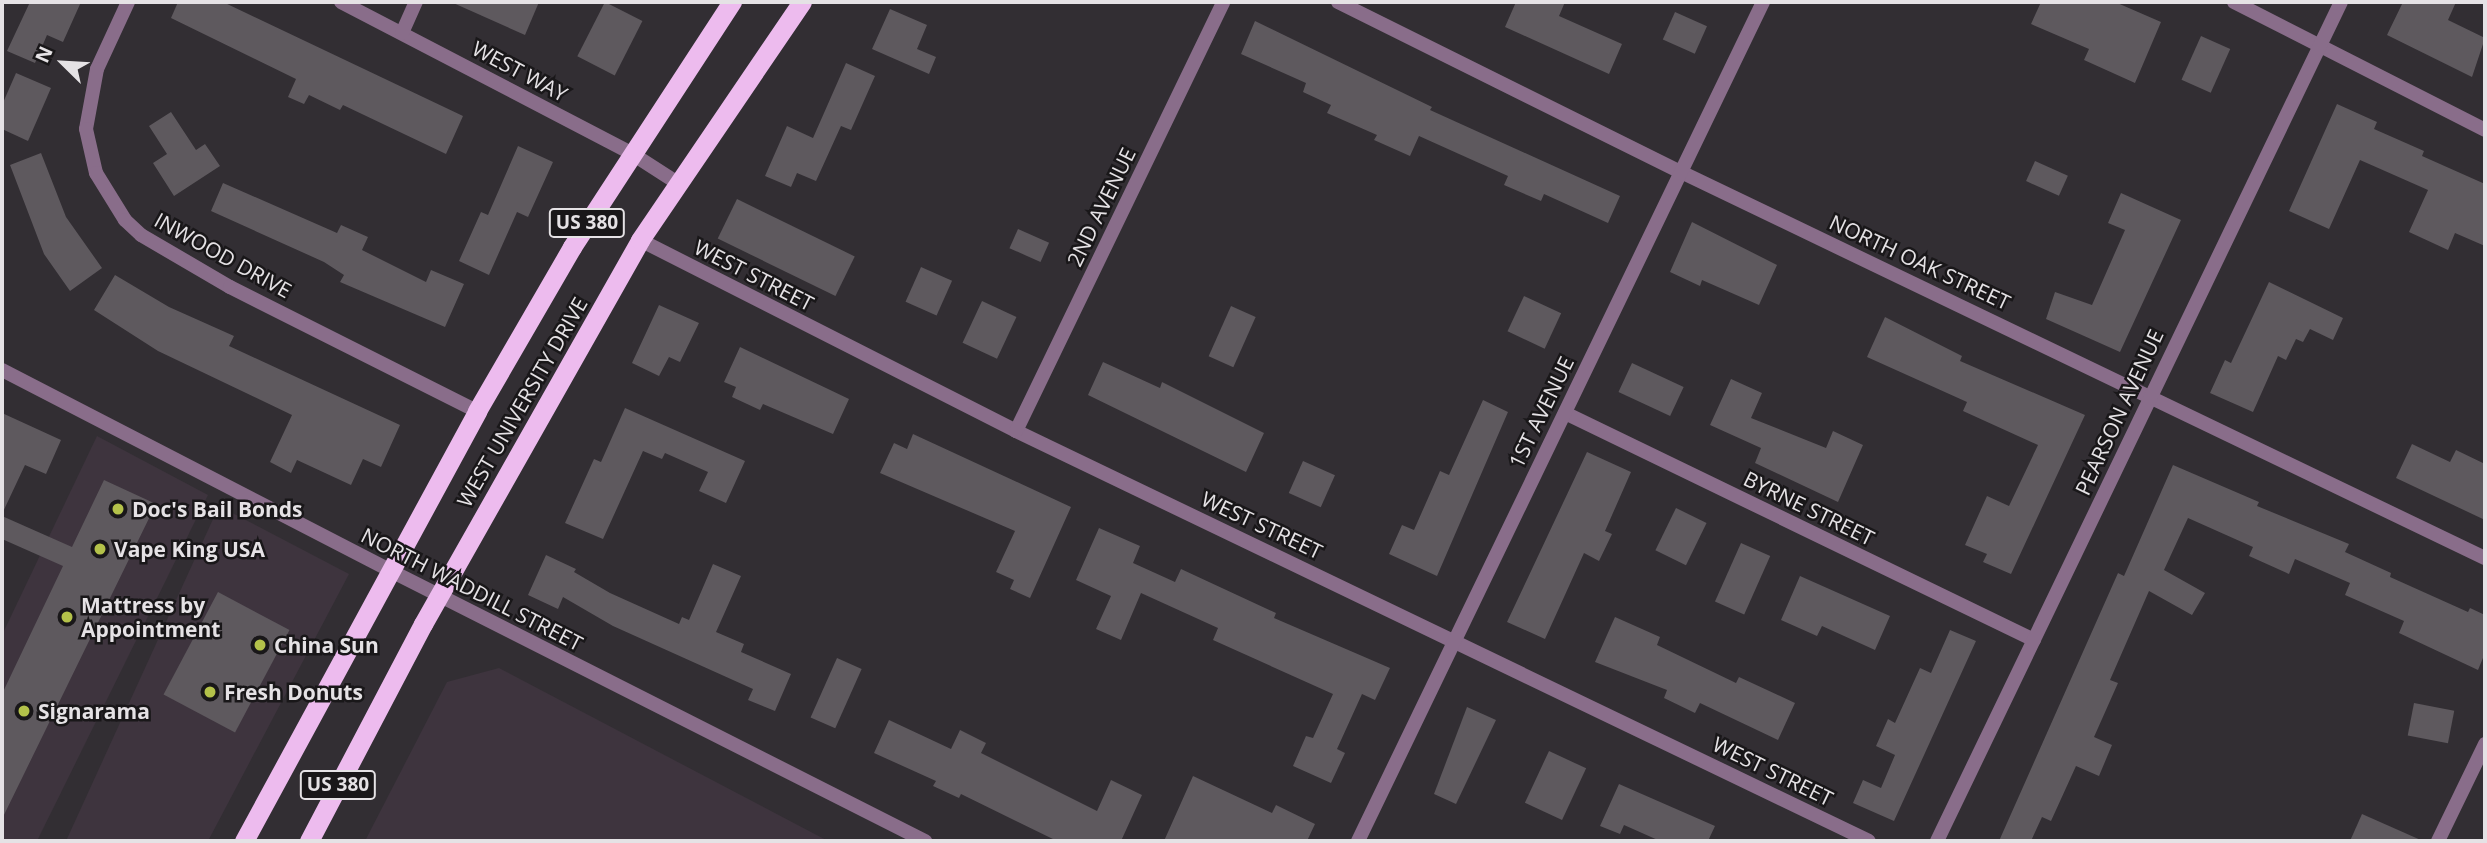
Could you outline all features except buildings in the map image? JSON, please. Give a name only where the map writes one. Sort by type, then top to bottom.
[{"type":"highway","name":"WEST UNIVERSITY DRIVE","points":[[244,841],[477,411],[631,153],[732,2]]},
{"type":"highway","name":"WEST UNIVERSITY DRIVE","points":[[309,841],[438,597],[640,240],[802,2]]},
{"type":"street","name":"INWOOD DRIVE","points":[[128,2],[97,69],[86,130],[96,173],[125,220],[141,235],[230,286],[477,411]]},
{"type":"street","name":"WEST WAY","points":[[341,2],[631,153],[677,182]]},
{"type":"street","points":[[402,33],[416,2]]},
{"type":"street","name":"2ND AVENUE","points":[[1016,431],[1223,2]]},
{"type":"street","name":"NORTH OAK STREET","points":[[1338,2],[1681,172],[2485,558]]},
{"type":"street","name":"1ST AVENUE","points":[[1358,841],[1763,2]]},
{"type":"street","points":[[2234,2],[2321,43],[2485,130]]},
{"type":"street","name":"PEARSON AVENUE","points":[[1937,841],[2341,2]]},
{"type":"street","name":"WEST STREET","points":[[640,240],[1016,431],[1454,639],[1869,841]]},
{"type":"street","name":"NORTH WADDILL STREET","points":[[2,370],[438,597],[925,841]]},
{"type":"street","name":"BYRNE STREET","points":[[1564,413],[2034,640]]},
{"type":"street","points":[[2438,841],[2485,744]]},
{"type":"shaded area","points":[[97,436],[208,495],[37,841],[2,841],[2,635]]},
{"type":"shaded area","points":[[219,506],[349,574],[208,841],[66,841]]},
{"type":"shaded area","points":[[499,668],[828,841],[365,841],[447,682]]},
{"type":"place","name":"Doc's Bail Bonds","points":[[118,509]]},
{"type":"place","name":"Vape King USA","points":[[100,549]]},
{"type":"place","name":"Mattress by Appointment","points":[[67,617]]},
{"type":"place","name":"China Sun","points":[[260,645]]},
{"type":"place","name":"Fresh Donuts","points":[[210,692]]},
{"type":"place","name":"Signarama","points":[[24,711]]}]
